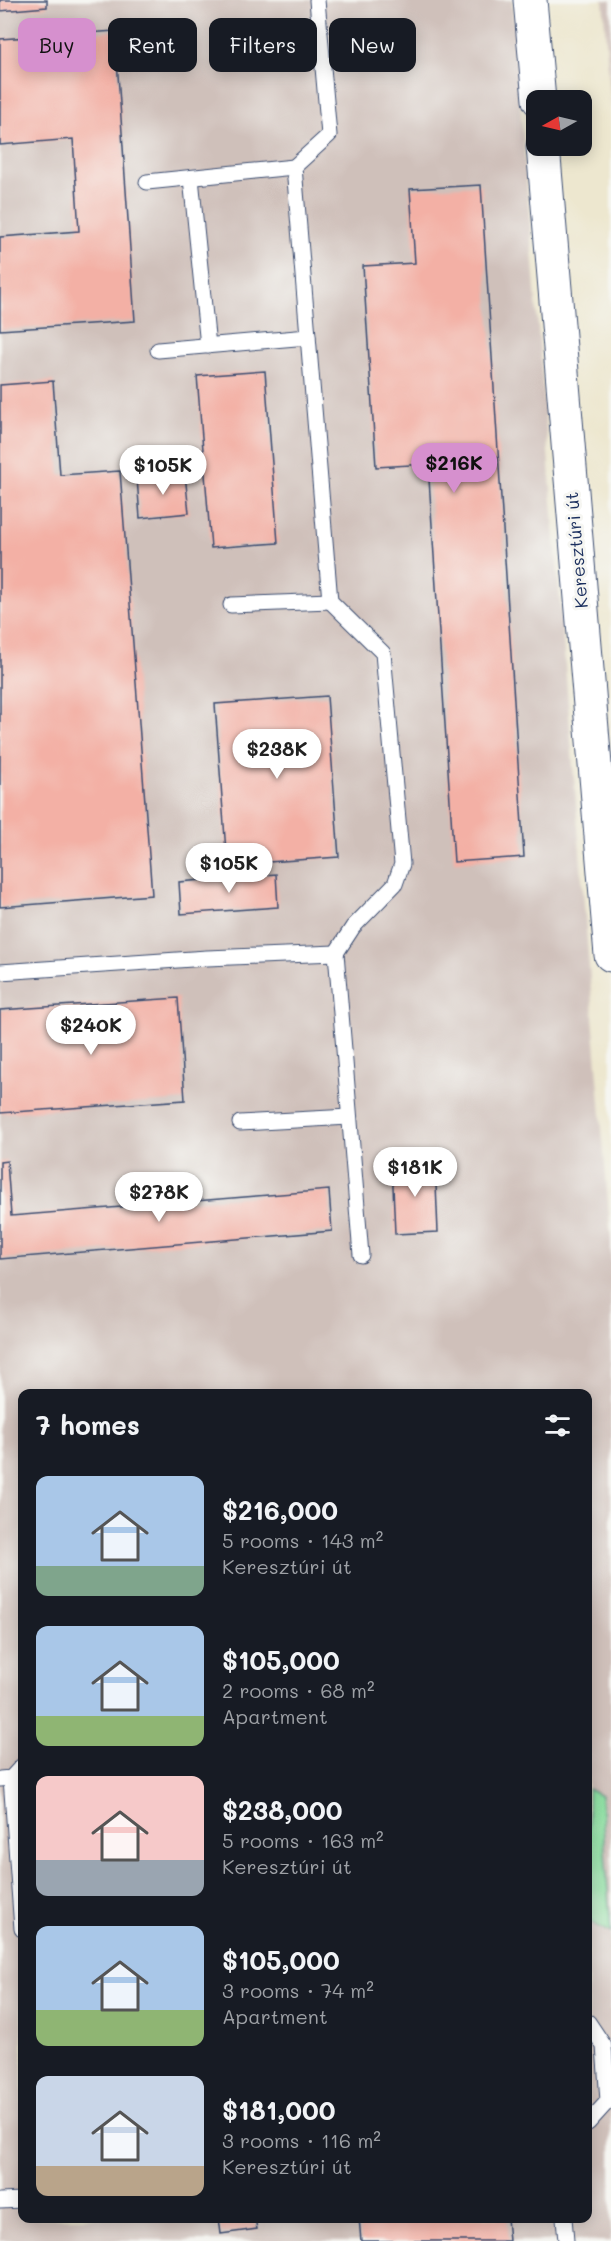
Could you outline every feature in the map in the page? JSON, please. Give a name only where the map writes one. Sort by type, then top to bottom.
[{"type":"main road","points":[[530,0],[538,90]]},
{"type":"main road","name":"Keresztúri út","points":[[544,156],[611,955]]},
{"type":"lane","points":[[147,182],[294,167],[329,135],[317,0]]},
{"type":"lane","points":[[294,167],[330,601],[383,653],[402,864],[395,884],[353,927],[336,954],[361,1255]]},
{"type":"lane","points":[[191,178],[208,346]]},
{"type":"lane","points":[[158,350],[308,337]]},
{"type":"lane","points":[[231,605],[330,601]]},
{"type":"lane","points":[[0,972],[207,958],[336,954]]},
{"type":"lane","points":[[240,1123],[349,1117]]},
{"type":"lane","points":[[18,1769],[5,1779],[18,1894]]},
{"type":"lane","points":[[592,2028],[604,2046],[608,2101],[592,2119]]},
{"type":"lane","points":[[0,2201],[18,2200]]},
{"type":"lane","points":[[564,2223],[566,2241]]},
{"type":"shaded area","points":[[0,0],[512,0],[611,1241],[611,2241],[0,2241]]},
{"type":"shaded area","points":[[603,0],[611,0],[611,109]]},
{"type":"green space","points":[[592,1791],[601,1796],[611,1933],[592,1923]]},
{"type":"building","points":[[0,0],[47,0],[47,7],[0,11]]},
{"type":"building","points":[[108,31],[108,72],[118,72],[135,321],[0,330],[0,237],[79,231],[73,139],[0,145],[0,39],[18,38],[18,72],[96,72],[96,32]]},
{"type":"building","points":[[481,185],[524,857],[454,862],[428,464],[376,467],[363,266],[415,263],[410,189]]},
{"type":"building","points":[[265,371],[278,543],[211,548],[197,376]]},
{"type":"building","points":[[53,381],[60,475],[120,471],[152,895],[0,907],[0,385]]},
{"type":"building","points":[[185,474],[189,513],[140,518],[137,478]]},
{"type":"building","points":[[327,696],[339,857],[227,865],[215,704]]},
{"type":"building","points":[[276,874],[278,907],[181,914],[179,882]]},
{"type":"building","points":[[178,998],[185,1100],[0,1113],[0,1010]]},
{"type":"building","points":[[7,1161],[11,1216],[329,1190],[332,1231],[0,1259],[0,1162]]},
{"type":"building","points":[[435,1161],[438,1232],[395,1234],[392,1163]]},
{"type":"building","points":[[220,2223],[256,2223],[257,2229],[221,2234]]},
{"type":"building","points":[[359,2223],[507,2223],[509,2241],[361,2241]]}]
